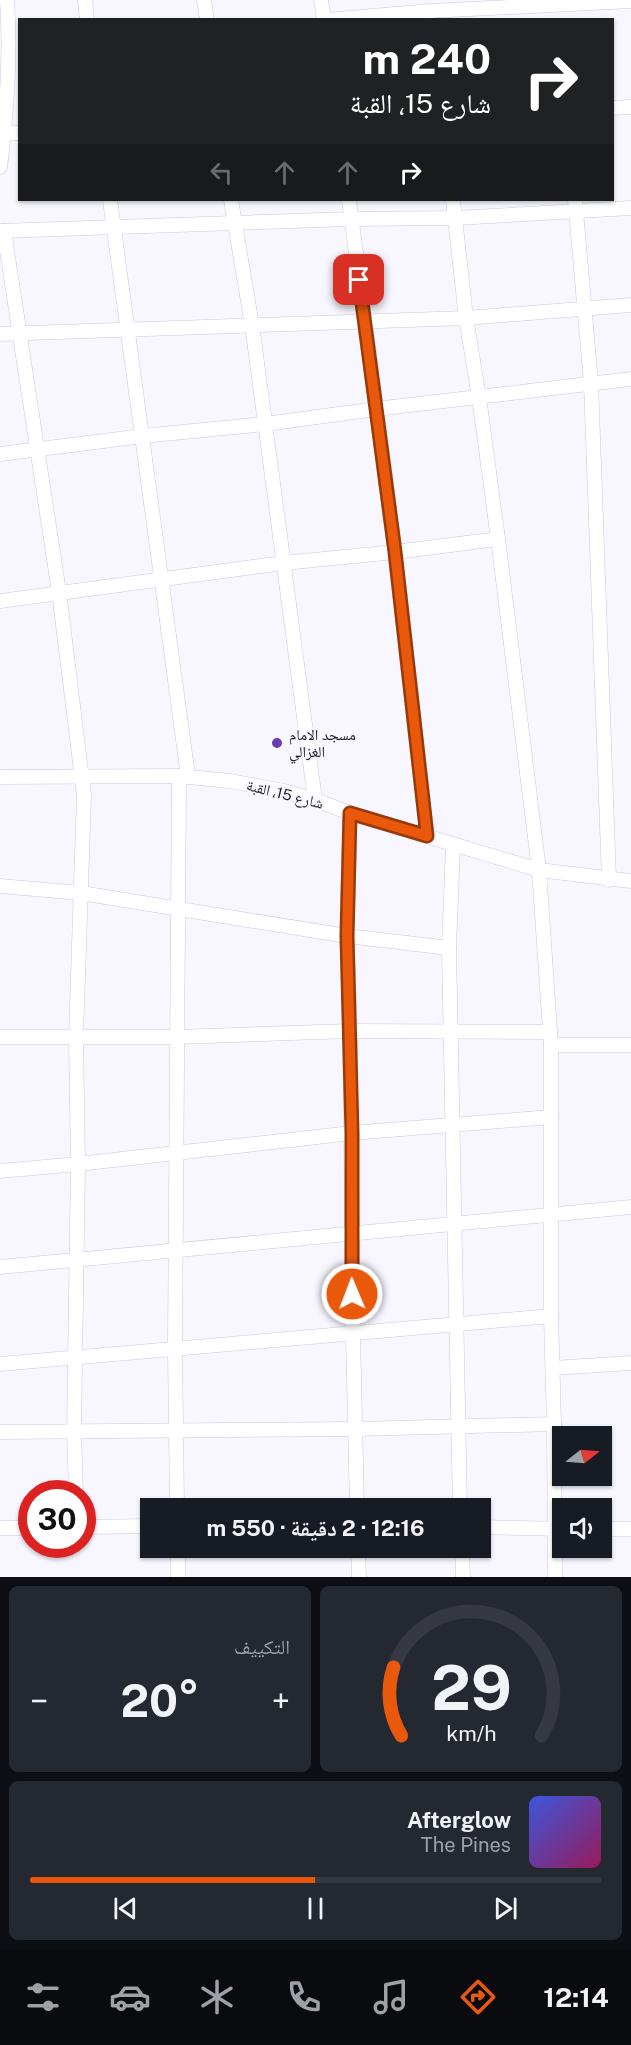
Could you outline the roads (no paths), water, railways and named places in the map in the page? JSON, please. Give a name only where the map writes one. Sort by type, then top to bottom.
[{"type":"street","points":[[0,167],[15,37],[7,0]]},
{"type":"street","points":[[85,0],[87,18]]},
{"type":"street","points":[[204,0],[207,18]]},
{"type":"street","points":[[321,0],[325,18]]},
{"type":"street","points":[[346,18],[429,10],[631,1]]},
{"type":"street","points":[[614,108],[631,107]]},
{"type":"street","points":[[4,133],[18,133]]},
{"type":"street","points":[[110,201],[143,436],[183,776],[177,909],[177,1498]]},
{"type":"street","points":[[231,201],[252,325],[315,800]]},
{"type":"street","points":[[349,201],[395,552],[427,836]]},
{"type":"street","points":[[453,201],[466,318],[498,539],[539,870],[550,1038],[551,1316],[558,1498]]},
{"type":"street","points":[[575,206],[591,383],[609,880]]},
{"type":"street","points":[[76,1480],[74,1431],[78,1164],[76,1037],[82,775],[59,592],[20,333],[2,231],[351,219],[456,218],[575,206],[631,208]]},
{"type":"street","points":[[0,334],[466,318],[631,305]]},
{"type":"street","points":[[0,454],[631,379]]},
{"type":"street","points":[[0,601],[283,563],[498,539]]},
{"type":"street","name":"شارع 15، القبة","points":[[0,777],[183,776],[273,789],[539,870],[631,881]]},
{"type":"street","points":[[350,813],[347,936],[357,1498]]},
{"type":"street","points":[[453,845],[449,948],[460,1498]]},
{"type":"street","points":[[0,886],[81,893],[347,936],[449,948]]},
{"type":"street","points":[[0,1037],[176,1037],[350,1031],[450,1032],[631,1045]]},
{"type":"street","points":[[0,1170],[176,1154],[352,1133],[551,1117]]},
{"type":"street","points":[[0,1268],[631,1207]]},
{"type":"street","points":[[0,1364],[551,1316]]},
{"type":"street","points":[[553,1368],[631,1363]]},
{"type":"street","points":[[0,1432],[356,1429],[554,1424]]},
{"type":"street","points":[[96,1527],[140,1527]]},
{"type":"street","points":[[491,1527],[552,1529]]},
{"type":"street","points":[[0,1528],[18,1528]]},
{"type":"street","points":[[612,1529],[631,1529]]},
{"type":"street","points":[[178,1558],[178,1577]]},
{"type":"street","points":[[358,1558],[358,1577]]},
{"type":"street","points":[[462,1558],[463,1577]]},
{"type":"street","points":[[555,1577],[557,1558]]},
{"type":"place","name":"مسجد الامام الغزالي","points":[[277,743]]}]
